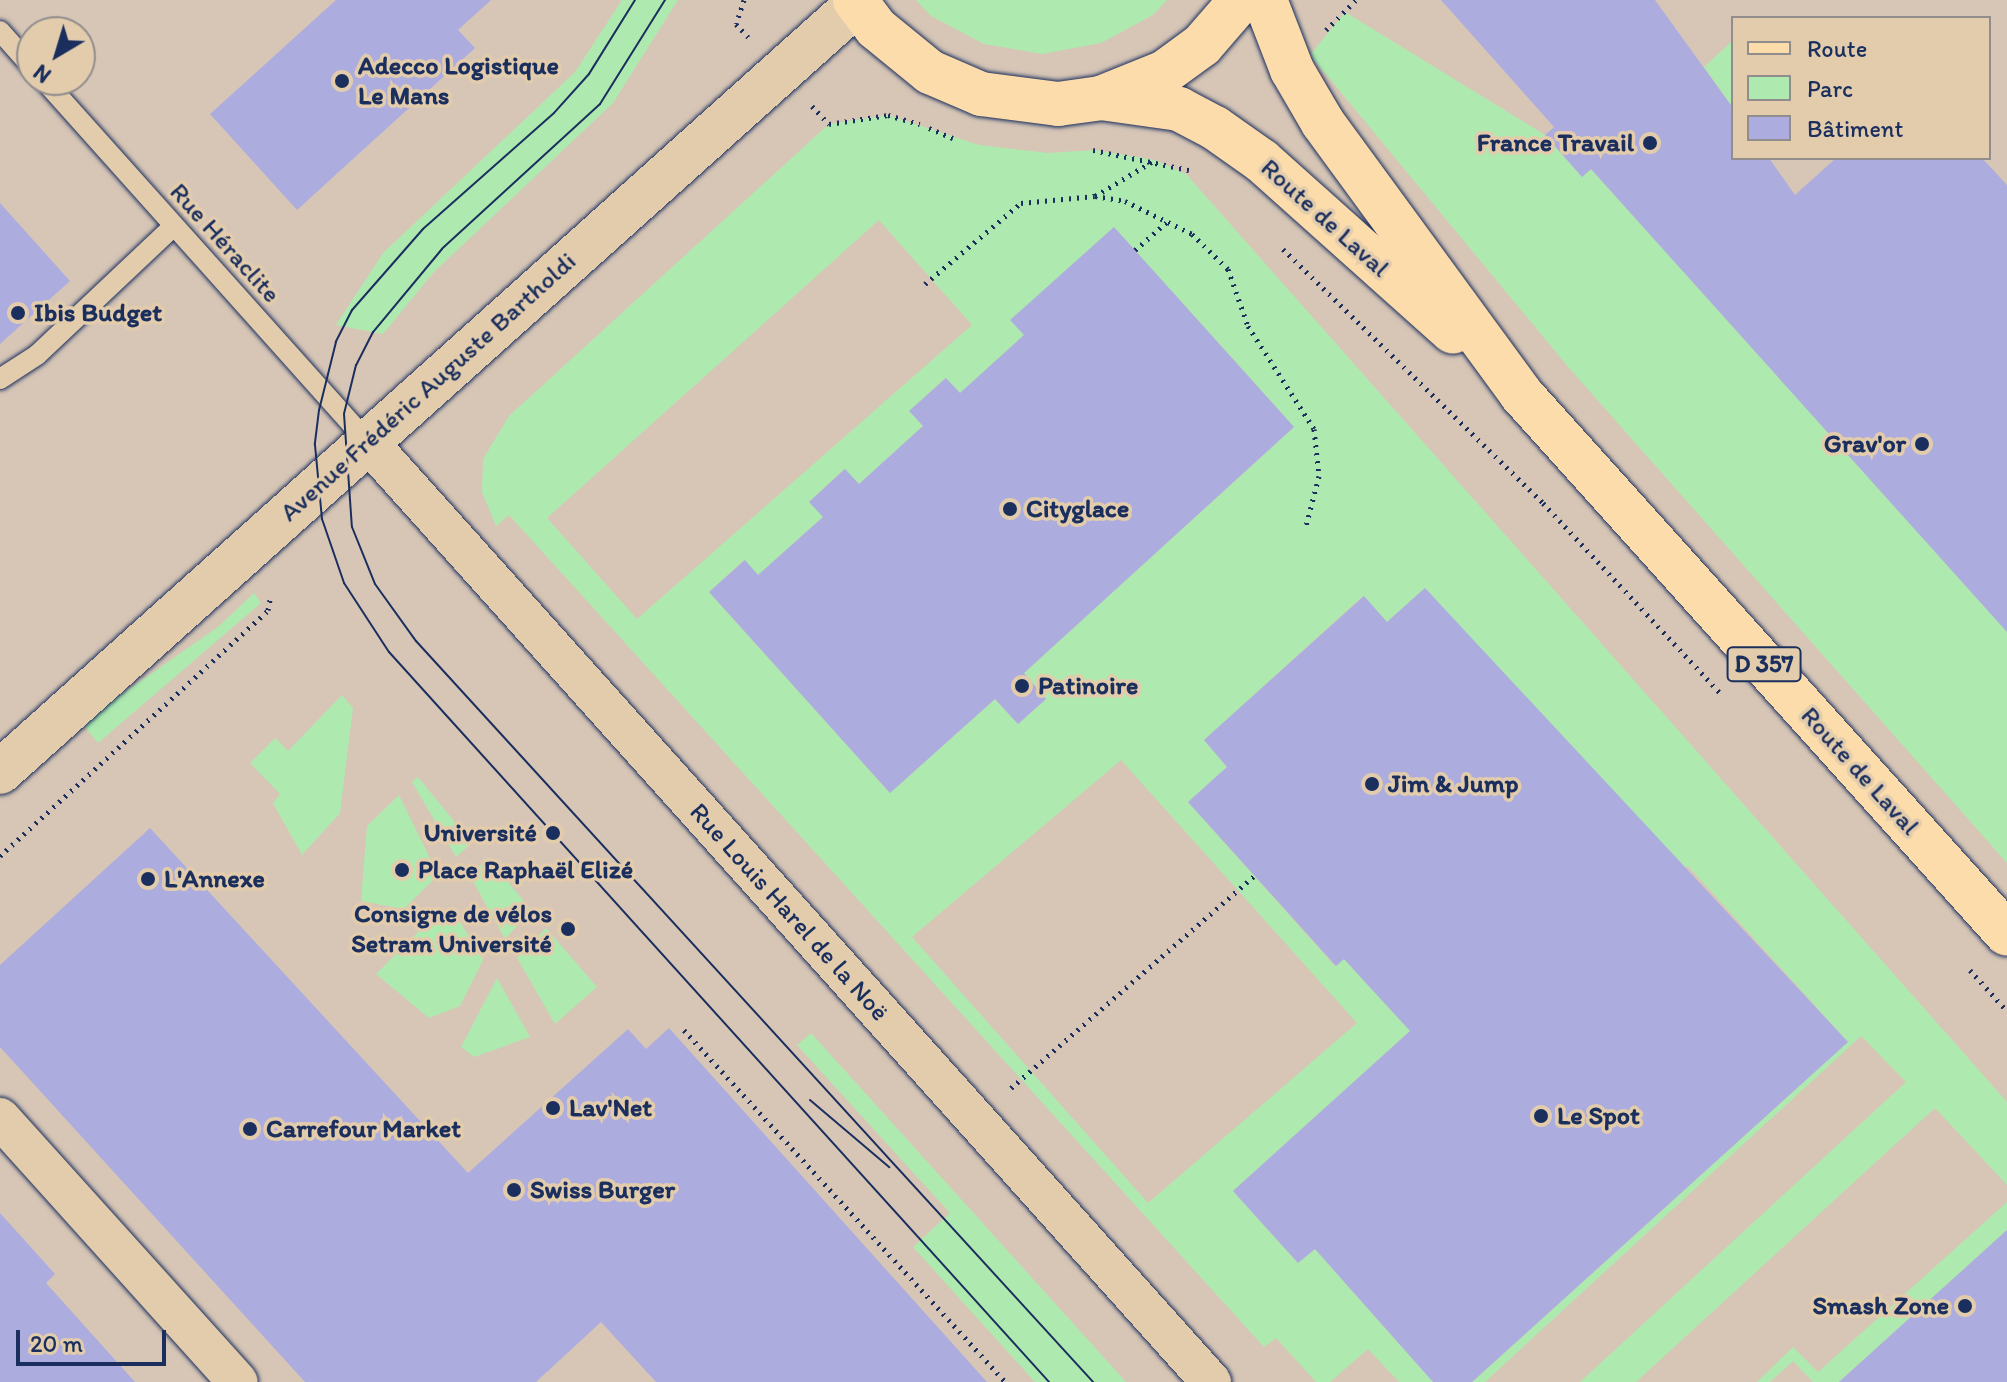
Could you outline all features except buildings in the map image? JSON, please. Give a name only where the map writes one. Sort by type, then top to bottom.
[{"type":"main road","points":[[856,2],[902,52],[956,85],[1020,103],[1101,98],[1184,60],[1241,0]]},
{"type":"main road","name":"Route de Laval","points":[[1265,0],[1292,70],[1323,123],[1521,394],[2007,934]]},
{"type":"main road","name":"Route de Laval","points":[[1101,98],[1179,109],[1262,161],[1521,394]]},
{"type":"street","name":"Avenue Frédéric Auguste Bartholdi","points":[[0,772],[856,2]]},
{"type":"street","name":"Rue Louis Harel de la Noë","points":[[367,441],[1211,1382]]},
{"type":"street","points":[[0,1118],[238,1382]]},
{"type":"lane","points":[[0,31],[16,49]]},
{"type":"lane","name":"Rue Héraclite","points":[[58,96],[367,441]]},
{"type":"lane","points":[[0,379],[37,355],[174,226]]},
{"type":"path","points":[[1317,39],[1356,0]]},
{"type":"path","points":[[1095,196],[1155,160]]},
{"type":"path","points":[[1191,167],[1201,175]]},
{"type":"path","points":[[925,284],[1021,203],[1095,196],[1125,201],[1192,234],[1228,269],[1248,326],[1314,429],[1319,476],[1306,526]]},
{"type":"path","points":[[1135,250],[1167,222]]},
{"type":"path","points":[[1273,240],[1543,503],[1730,704]]},
{"type":"path","points":[[0,856],[268,610],[274,586]]},
{"type":"path","points":[[1003,1095],[1254,876]]},
{"type":"path","points":[[1964,964],[2007,1011]]},
{"type":"path","points":[[684,1030],[1005,1382]]},
{"type":"green space","points":[[622,0],[678,0],[613,103],[434,272],[383,334],[336,325],[383,253],[575,72]]},
{"type":"green space","points":[[916,0],[1167,0],[1153,15],[1101,43],[1042,54],[984,44],[931,16]]},
{"type":"green space","points":[[1345,12],[1545,135],[1582,177],[1591,169],[1992,615],[2007,603],[2007,863],[1569,368],[1310,55]]},
{"type":"green space","points":[[1731,42],[1731,105],[1704,67]]},
{"type":"green space","points":[[888,115],[979,145],[1048,153],[1095,150],[1155,160],[1186,174],[2007,1102],[2007,1185],[1935,1108],[1636,1382],[1580,1382],[1906,1082],[1861,1036],[1485,1382],[1472,1382],[1848,1042],[1688,866],[1671,880],[1591,867],[1233,1191],[1298,1263],[1315,1249],[1433,1382],[1399,1382],[1368,1349],[1330,1382],[1316,1382],[1276,1338],[1264,1347],[509,515],[496,526],[482,492],[483,459],[509,416],[829,124]],"holes":[[[879,220],[972,325],[637,619],[547,518]],[[1114,227],[1294,427],[1024,673],[1046,699],[1018,724],[995,699],[890,793],[709,592],[744,560],[758,575],[823,517],[810,501],[844,469],[859,484],[923,426],[910,411],[945,378],[960,393],[1024,335],[1011,320]],[[1425,588],[1573,751],[1375,993],[1344,959],[1335,966],[1188,802],[1227,767],[1204,740],[1363,596],[1387,622]],[[1121,760],[1357,1023],[1148,1203],[912,937]]]},
{"type":"green space","points":[[254,593],[261,603],[98,743],[84,726],[106,705],[218,627]]},
{"type":"green space","points":[[342,695],[353,708],[340,813],[302,855],[273,803],[280,794],[250,763],[275,738],[288,751]]},
{"type":"green space","points":[[418,777],[472,843],[456,857],[412,782]]},
{"type":"green space","points":[[399,795],[438,875],[404,909],[361,901],[367,826]]},
{"type":"green space","points":[[488,857],[531,910],[505,939],[470,876]]},
{"type":"green space","points":[[455,913],[483,960],[460,1006],[429,1018],[376,974],[432,918]]},
{"type":"green space","points":[[546,928],[597,987],[555,1024],[517,958]]},
{"type":"green space","points":[[497,978],[530,1037],[474,1057],[461,1047]]},
{"type":"green space","points":[[811,1033],[1126,1382],[1035,1382],[913,1247],[950,1213],[797,1045]]},
{"type":"green space","points":[[2007,1202],[2007,1230],[1839,1382],[1813,1382],[1793,1361],[1770,1382],[1757,1382],[1793,1347],[1818,1372]]},
{"type":"tram line","points":[[635,0],[589,74],[554,113],[423,229],[352,310],[336,342],[319,410],[315,445],[322,519],[344,583],[389,652],[1049,1382]]},
{"type":"tram line","points":[[665,0],[600,104],[442,249],[373,332],[356,365],[344,414],[352,527],[375,584],[416,641],[1093,1382]]},
{"type":"tram line","points":[[810,1100],[889,1167]]},
{"type":"place","name":"Adecco Logistique Le Mans","points":[[342,81]]},
{"type":"place","name":"France Travail","points":[[1650,143]]},
{"type":"place","name":"Ibis Budget","points":[[18,313]]},
{"type":"place","name":"Grav'or","points":[[1922,444]]},
{"type":"place","name":"Cityglace","points":[[1010,509]]},
{"type":"place","name":"Patinoire","points":[[1022,686]]},
{"type":"place","name":"Jim & Jump","points":[[1372,784]]},
{"type":"place","name":"Université","points":[[553,833]]},
{"type":"place","name":"Place Raphaël Elizé","points":[[402,870]]},
{"type":"place","name":"L'Annexe","points":[[148,879]]},
{"type":"place","name":"Consigne de vélos Setram Université","points":[[568,929]]},
{"type":"place","name":"Lav'Net","points":[[553,1108]]},
{"type":"place","name":"Le Spot","points":[[1541,1116]]},
{"type":"place","name":"Carrefour Market","points":[[250,1129]]},
{"type":"place","name":"Swiss Burger","points":[[514,1190]]},
{"type":"place","name":"Smash Zone","points":[[1965,1306]]}]
